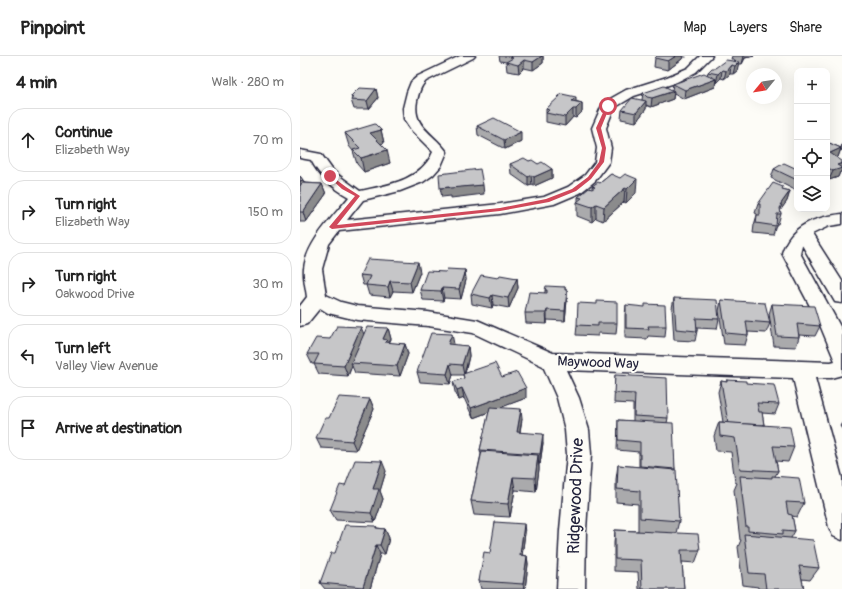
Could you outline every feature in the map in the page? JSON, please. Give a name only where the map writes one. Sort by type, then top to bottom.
[{"type":"street","points":[[300,319],[318,298],[312,269],[321,243],[332,227],[358,196],[417,180],[430,170],[438,160],[440,152],[436,144],[415,126],[410,118],[410,105],[416,84],[426,76],[470,56]]},
{"type":"street","points":[[332,227],[500,209],[548,201],[574,190],[590,178],[602,162],[604,148],[598,128],[608,106],[630,93],[678,77],[692,70],[706,56]]},
{"type":"street","points":[[300,154],[316,157],[320,165],[335,181],[358,196]]},
{"type":"street","points":[[842,219],[821,222],[803,232],[792,244],[791,253],[830,325],[842,355]]},
{"type":"street","points":[[803,232],[842,297]]},
{"type":"street","name":"Maywood Way","points":[[318,298],[335,308],[357,313],[428,319],[477,327],[551,361],[802,370],[831,370],[842,367]]},
{"type":"street","name":"Ridgewood Drive","points":[[551,361],[568,398],[577,430],[579,454],[573,530],[571,589]]},
{"type":"street","points":[[802,370],[842,527]]},
{"type":"building","points":[[542,56],[533,62],[524,60],[518,65],[506,62],[513,58],[510,57]]},
{"type":"building","points":[[657,56],[676,56],[668,61],[655,58]]},
{"type":"building","points":[[726,60],[739,62],[735,66],[731,65],[726,71],[722,70],[718,74],[708,72],[712,68],[715,68]]},
{"type":"building","points":[[704,73],[716,79],[685,90],[673,84]]},
{"type":"building","points":[[664,86],[674,91],[652,98],[647,97],[643,93]]},
{"type":"building","points":[[359,88],[376,89],[367,101],[351,100],[353,97],[351,96]]},
{"type":"building","points":[[562,94],[576,97],[572,101],[582,103],[565,117],[546,113],[549,110],[546,109],[560,96],[558,96]]},
{"type":"building","points":[[632,98],[646,101],[636,113],[622,110]]},
{"type":"building","points":[[494,118],[521,132],[504,140],[477,126]]},
{"type":"building","points":[[375,124],[381,130],[370,133],[387,150],[361,158],[353,150],[360,148],[345,133]]},
{"type":"building","points":[[830,143],[841,148],[830,153]]},
{"type":"building","points":[[830,153],[842,161],[842,163],[837,165],[842,168],[833,171],[830,169]]},
{"type":"building","points":[[524,158],[529,161],[532,160],[538,164],[542,162],[552,169],[534,177],[531,175],[528,177],[510,164]]},
{"type":"building","points":[[784,163],[794,168],[794,179],[774,169]]},
{"type":"building","points":[[480,169],[483,185],[440,188],[439,174]]},
{"type":"building","points":[[611,174],[620,178],[625,174],[637,179],[604,207],[596,204],[592,207],[577,202],[582,198],[578,197],[589,188],[592,189],[595,187],[592,186],[598,182],[600,183]]},
{"type":"building","points":[[302,183],[322,184],[303,212],[300,212],[300,186]]},
{"type":"building","points":[[773,183],[783,187],[782,189],[790,191],[780,205],[782,205],[780,208],[781,214],[777,214],[776,226],[756,223],[757,215],[760,215],[760,204],[758,204]]},
{"type":"building","points":[[368,259],[418,262],[410,282],[390,281],[388,287],[366,285],[370,276],[360,275]]},
{"type":"building","points":[[447,269],[465,270],[459,289],[442,288],[441,291],[420,290],[427,271],[446,272]]},
{"type":"building","points":[[481,275],[498,278],[500,275],[517,278],[508,298],[492,295],[490,298],[471,294]]},
{"type":"building","points":[[546,286],[565,287],[565,290],[567,290],[565,311],[547,310],[546,313],[525,313],[529,292],[547,293],[547,290],[545,290]]},
{"type":"building","points":[[674,298],[717,300],[719,319],[696,318],[697,331],[676,329]]},
{"type":"building","points":[[721,300],[765,303],[770,323],[746,321],[748,335],[726,333]]},
{"type":"building","points":[[597,301],[617,302],[617,323],[598,323],[598,326],[577,325],[578,303],[597,304]]},
{"type":"building","points":[[645,304],[665,305],[666,326],[648,326],[649,329],[626,328],[626,305],[645,307]]},
{"type":"building","points":[[772,304],[814,306],[820,326],[797,324],[799,337],[777,336]]},
{"type":"building","points":[[337,326],[361,327],[344,366],[314,364],[319,354],[307,354],[316,338],[330,339]]},
{"type":"building","points":[[367,327],[388,328],[383,339],[387,340],[385,342],[405,344],[397,366],[351,363]]},
{"type":"building","points":[[431,333],[452,334],[448,344],[468,346],[462,365],[450,364],[447,374],[417,372]]},
{"type":"building","points":[[495,363],[502,377],[517,372],[526,388],[471,408],[462,388],[457,390],[453,382],[464,378],[463,374]]},
{"type":"building","points":[[615,375],[667,378],[668,418],[634,416],[635,394],[614,393]]},
{"type":"building","points":[[727,380],[774,385],[779,404],[757,403],[759,412],[762,412],[764,425],[728,423],[721,381],[727,382]]},
{"type":"building","points":[[339,397],[370,399],[352,441],[316,438],[325,418],[329,418]]},
{"type":"building","points":[[490,407],[521,409],[517,432],[543,434],[540,454],[480,450]]},
{"type":"building","points":[[618,420],[673,423],[675,469],[640,466],[640,442],[618,440]]},
{"type":"building","points":[[719,422],[790,427],[794,447],[773,446],[778,471],[740,469],[735,438],[720,436]]},
{"type":"building","points":[[482,451],[538,455],[535,478],[513,477],[508,504],[471,501]]},
{"type":"building","points":[[355,460],[382,461],[373,489],[379,489],[371,513],[330,510],[340,485],[345,486]]},
{"type":"building","points":[[618,465],[676,470],[679,521],[640,518],[640,491],[617,489]]},
{"type":"building","points":[[740,476],[799,478],[804,503],[786,502],[788,514],[792,515],[795,531],[783,530],[783,534],[748,531],[748,527],[746,527]]},
{"type":"building","points":[[495,522],[524,524],[520,555],[527,556],[523,584],[479,581],[484,552],[490,553]]},
{"type":"building","points":[[345,525],[376,526],[376,528],[385,529],[380,545],[376,545],[363,587],[320,583],[331,553],[335,553]]},
{"type":"building","points":[[615,530],[698,534],[700,550],[681,550],[684,589],[642,589],[641,560],[615,559]]},
{"type":"building","points":[[744,534],[813,540],[819,568],[799,566],[804,589],[766,589],[764,574],[749,573]]},
{"type":"waterway","points":[[679,56],[686,57]]},
{"type":"route","points":[[330,176],[344,188],[358,196],[332,227],[417,219],[500,209],[548,201],[574,190],[590,178],[602,162],[604,148],[598,128],[608,106]]}]
